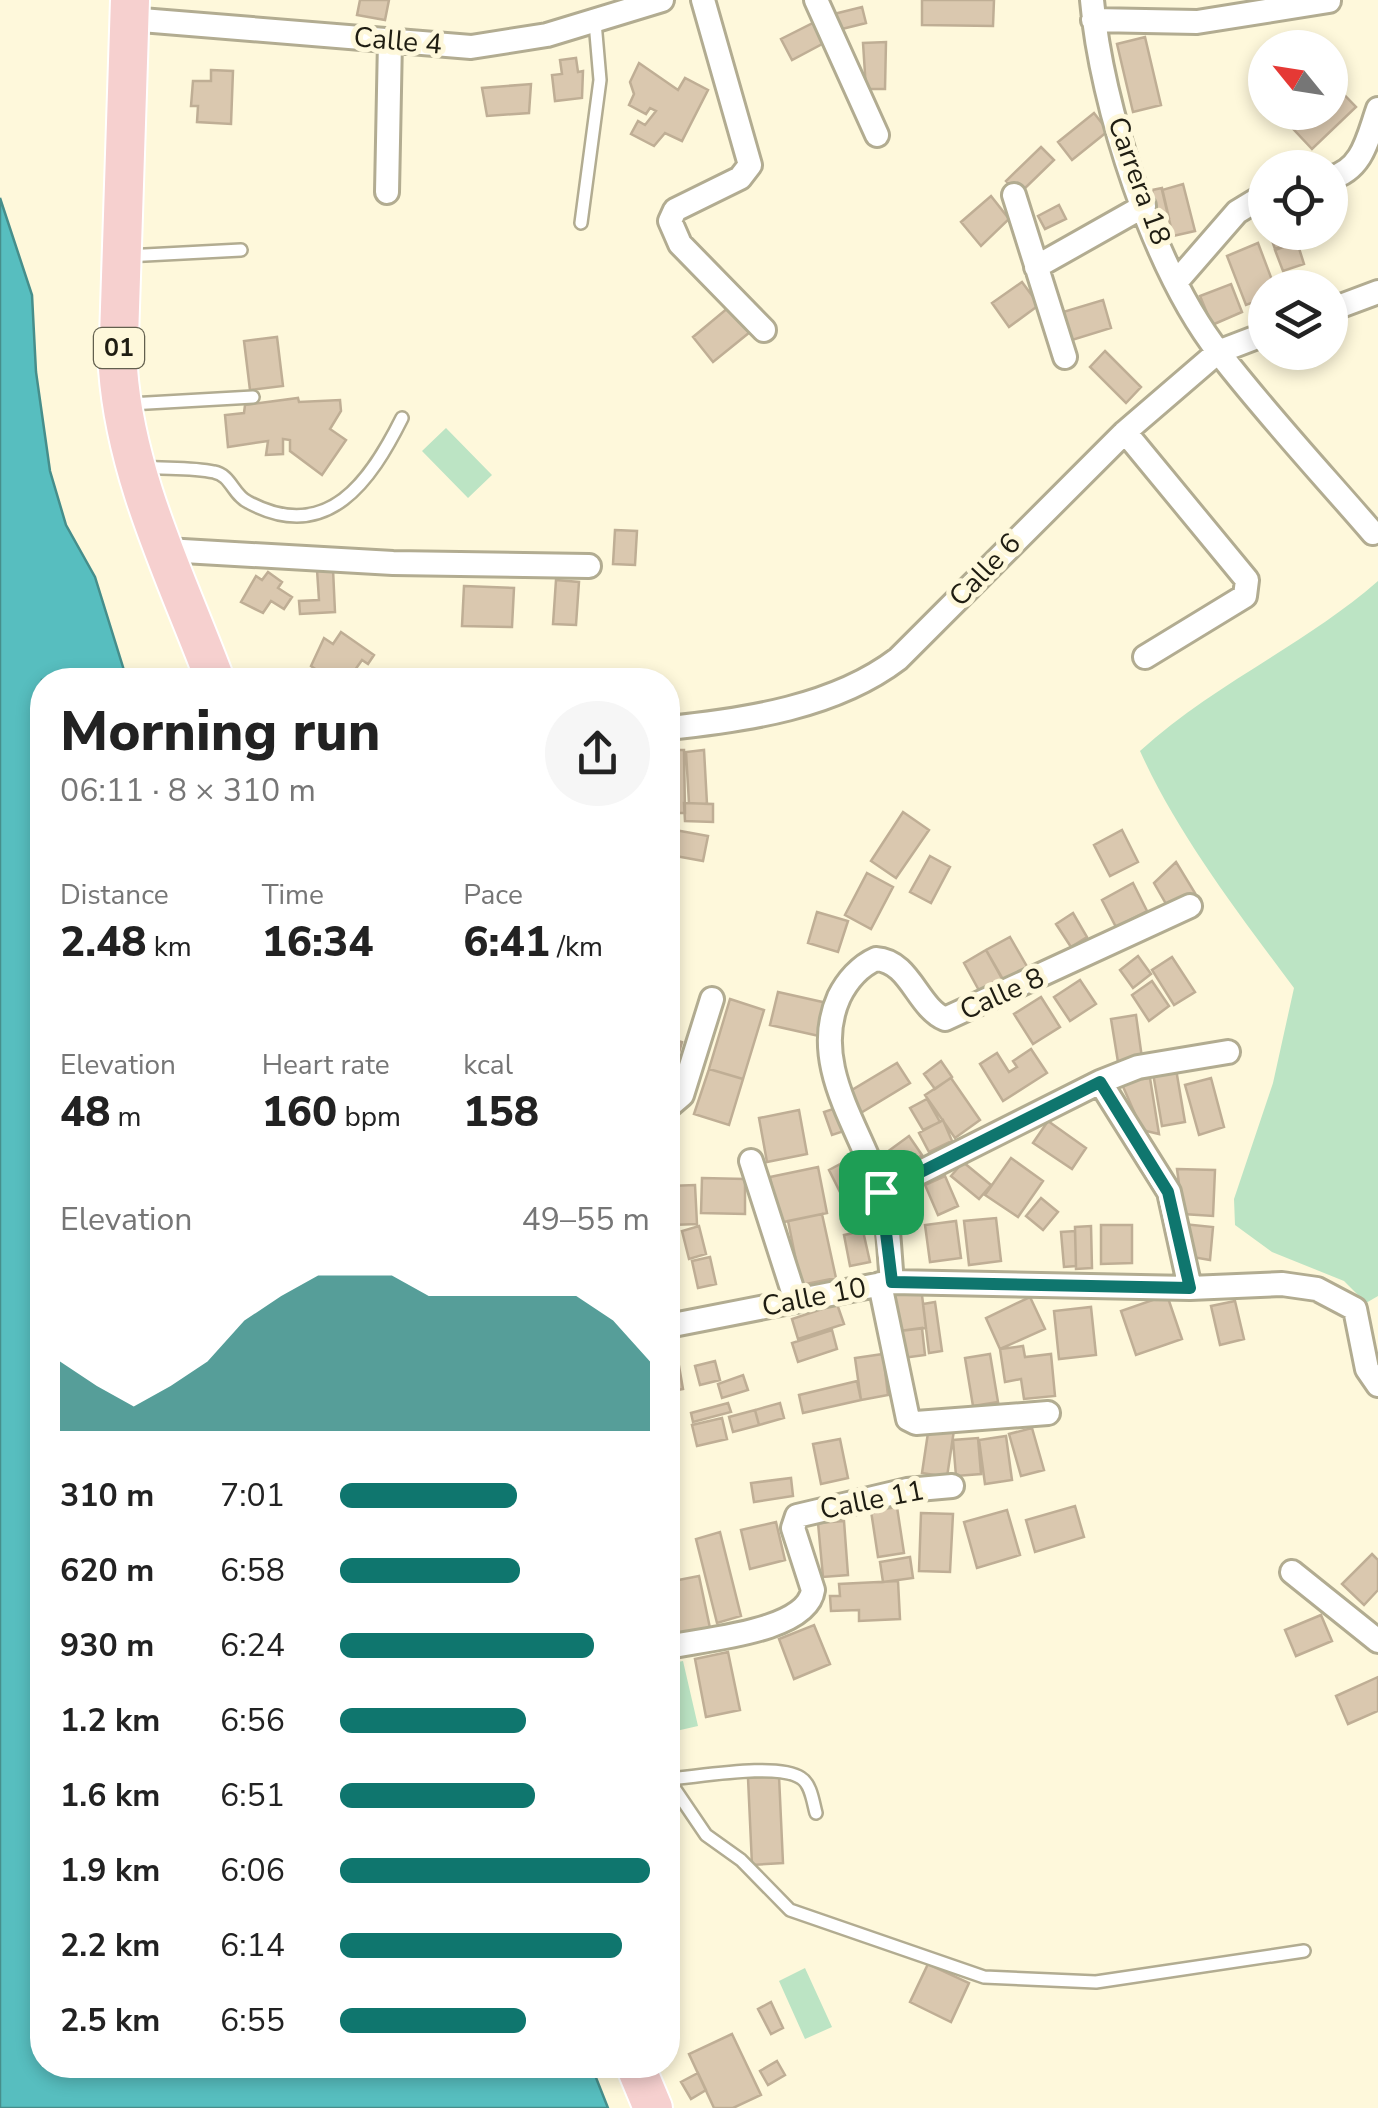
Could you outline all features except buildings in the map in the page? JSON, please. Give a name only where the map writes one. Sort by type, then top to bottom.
[{"type":"highway","name":"01","points":[[130,10],[121,405],[134,467],[210,668]]},
{"type":"highway","points":[[640,2078],[653,2108]]},
{"type":"street","name":"Calle 4","points":[[130,10],[472,47],[509,44],[662,0]]},
{"type":"street","points":[[703,0],[750,165],[740,178],[675,210],[670,221],[680,244],[764,330]]},
{"type":"street","points":[[816,0],[876,135]]},
{"type":"street","points":[[1092,10],[1196,22],[1329,1]]},
{"type":"street","name":"Carrera 18","points":[[1092,10],[1114,114],[1144,206],[1177,281],[1218,352],[1373,534]]},
{"type":"street","points":[[387,192],[390,40]]},
{"type":"street","points":[[1348,170],[1361,155],[1378,109]]},
{"type":"street","points":[[1014,195],[1065,357]]},
{"type":"street","points":[[1177,281],[1237,212],[1248,205]]},
{"type":"street","points":[[1036,266],[1144,206]]},
{"type":"street","points":[[1348,303],[1378,292]]},
{"type":"street","name":"Calle 6","points":[[680,727],[717,723],[844,694],[872,678],[908,649],[1124,432],[1218,352],[1248,341]]},
{"type":"street","points":[[1124,432],[1247,580],[1245,596],[1145,657]]},
{"type":"street","points":[[166,550],[392,562],[589,566]]},
{"type":"street","name":"Calle 8","points":[[1048,1413],[916,1423],[908,1419],[886,1283],[881,1192],[833,1076],[829,1051],[835,1008],[854,975],[868,962],[885,959],[895,964],[935,1015],[945,1019],[1190,906]]},
{"type":"street","points":[[680,1097],[712,999]]},
{"type":"street","points":[[881,1192],[1100,1082],[1138,1067],[1228,1052]]},
{"type":"street","points":[[1100,1082],[1168,1192],[1190,1288]]},
{"type":"street","points":[[751,1160],[796,1301]]},
{"type":"street","name":"Calle 10","points":[[680,1324],[886,1283],[1190,1288],[1302,1285],[1367,1306],[1366,1369],[1378,1385]]},
{"type":"street","name":"Calle 11","points":[[680,1644],[777,1624],[802,1612],[813,1590],[793,1528],[797,1516],[907,1490],[952,1486]]},
{"type":"street","points":[[1292,1572],[1378,1641]]},
{"type":"lane","points":[[581,223],[600,80],[595,22]]},
{"type":"lane","points":[[122,256],[241,250]]},
{"type":"lane","points":[[121,405],[253,397]]},
{"type":"lane","points":[[134,467],[215,472],[250,504],[274,511],[312,513],[347,500],[366,482],[402,418]]},
{"type":"lane","points":[[680,1778],[770,1772],[796,1775],[807,1783],[816,1813]]},
{"type":"lane","points":[[680,1797],[703,1831],[738,1857],[790,1910],[984,1977],[1096,1982],[1304,1951]]},
{"type":"green space","points":[[446,428],[492,475],[468,498],[422,451]]},
{"type":"green space","points":[[1378,581],[1378,1296],[1366,1303],[1344,1281],[1272,1252],[1235,1225],[1234,1199],[1273,1083],[1294,988],[1191,843],[1140,751],[1197,706],[1320,625]]},
{"type":"green space","points":[[683,1661],[698,1726],[680,1730]]},
{"type":"green space","points":[[805,1968],[832,2027],[805,2039],[779,1981]]},
{"type":"water","points":[[0,198],[32,295],[36,372],[50,471],[66,525],[95,577],[123,668],[30,668],[30,2078],[596,2078],[608,2108],[0,2108]]},
{"type":"route","points":[[1100,1082],[1168,1192],[1190,1288],[892,1282],[881,1192],[1100,1082]]}]
